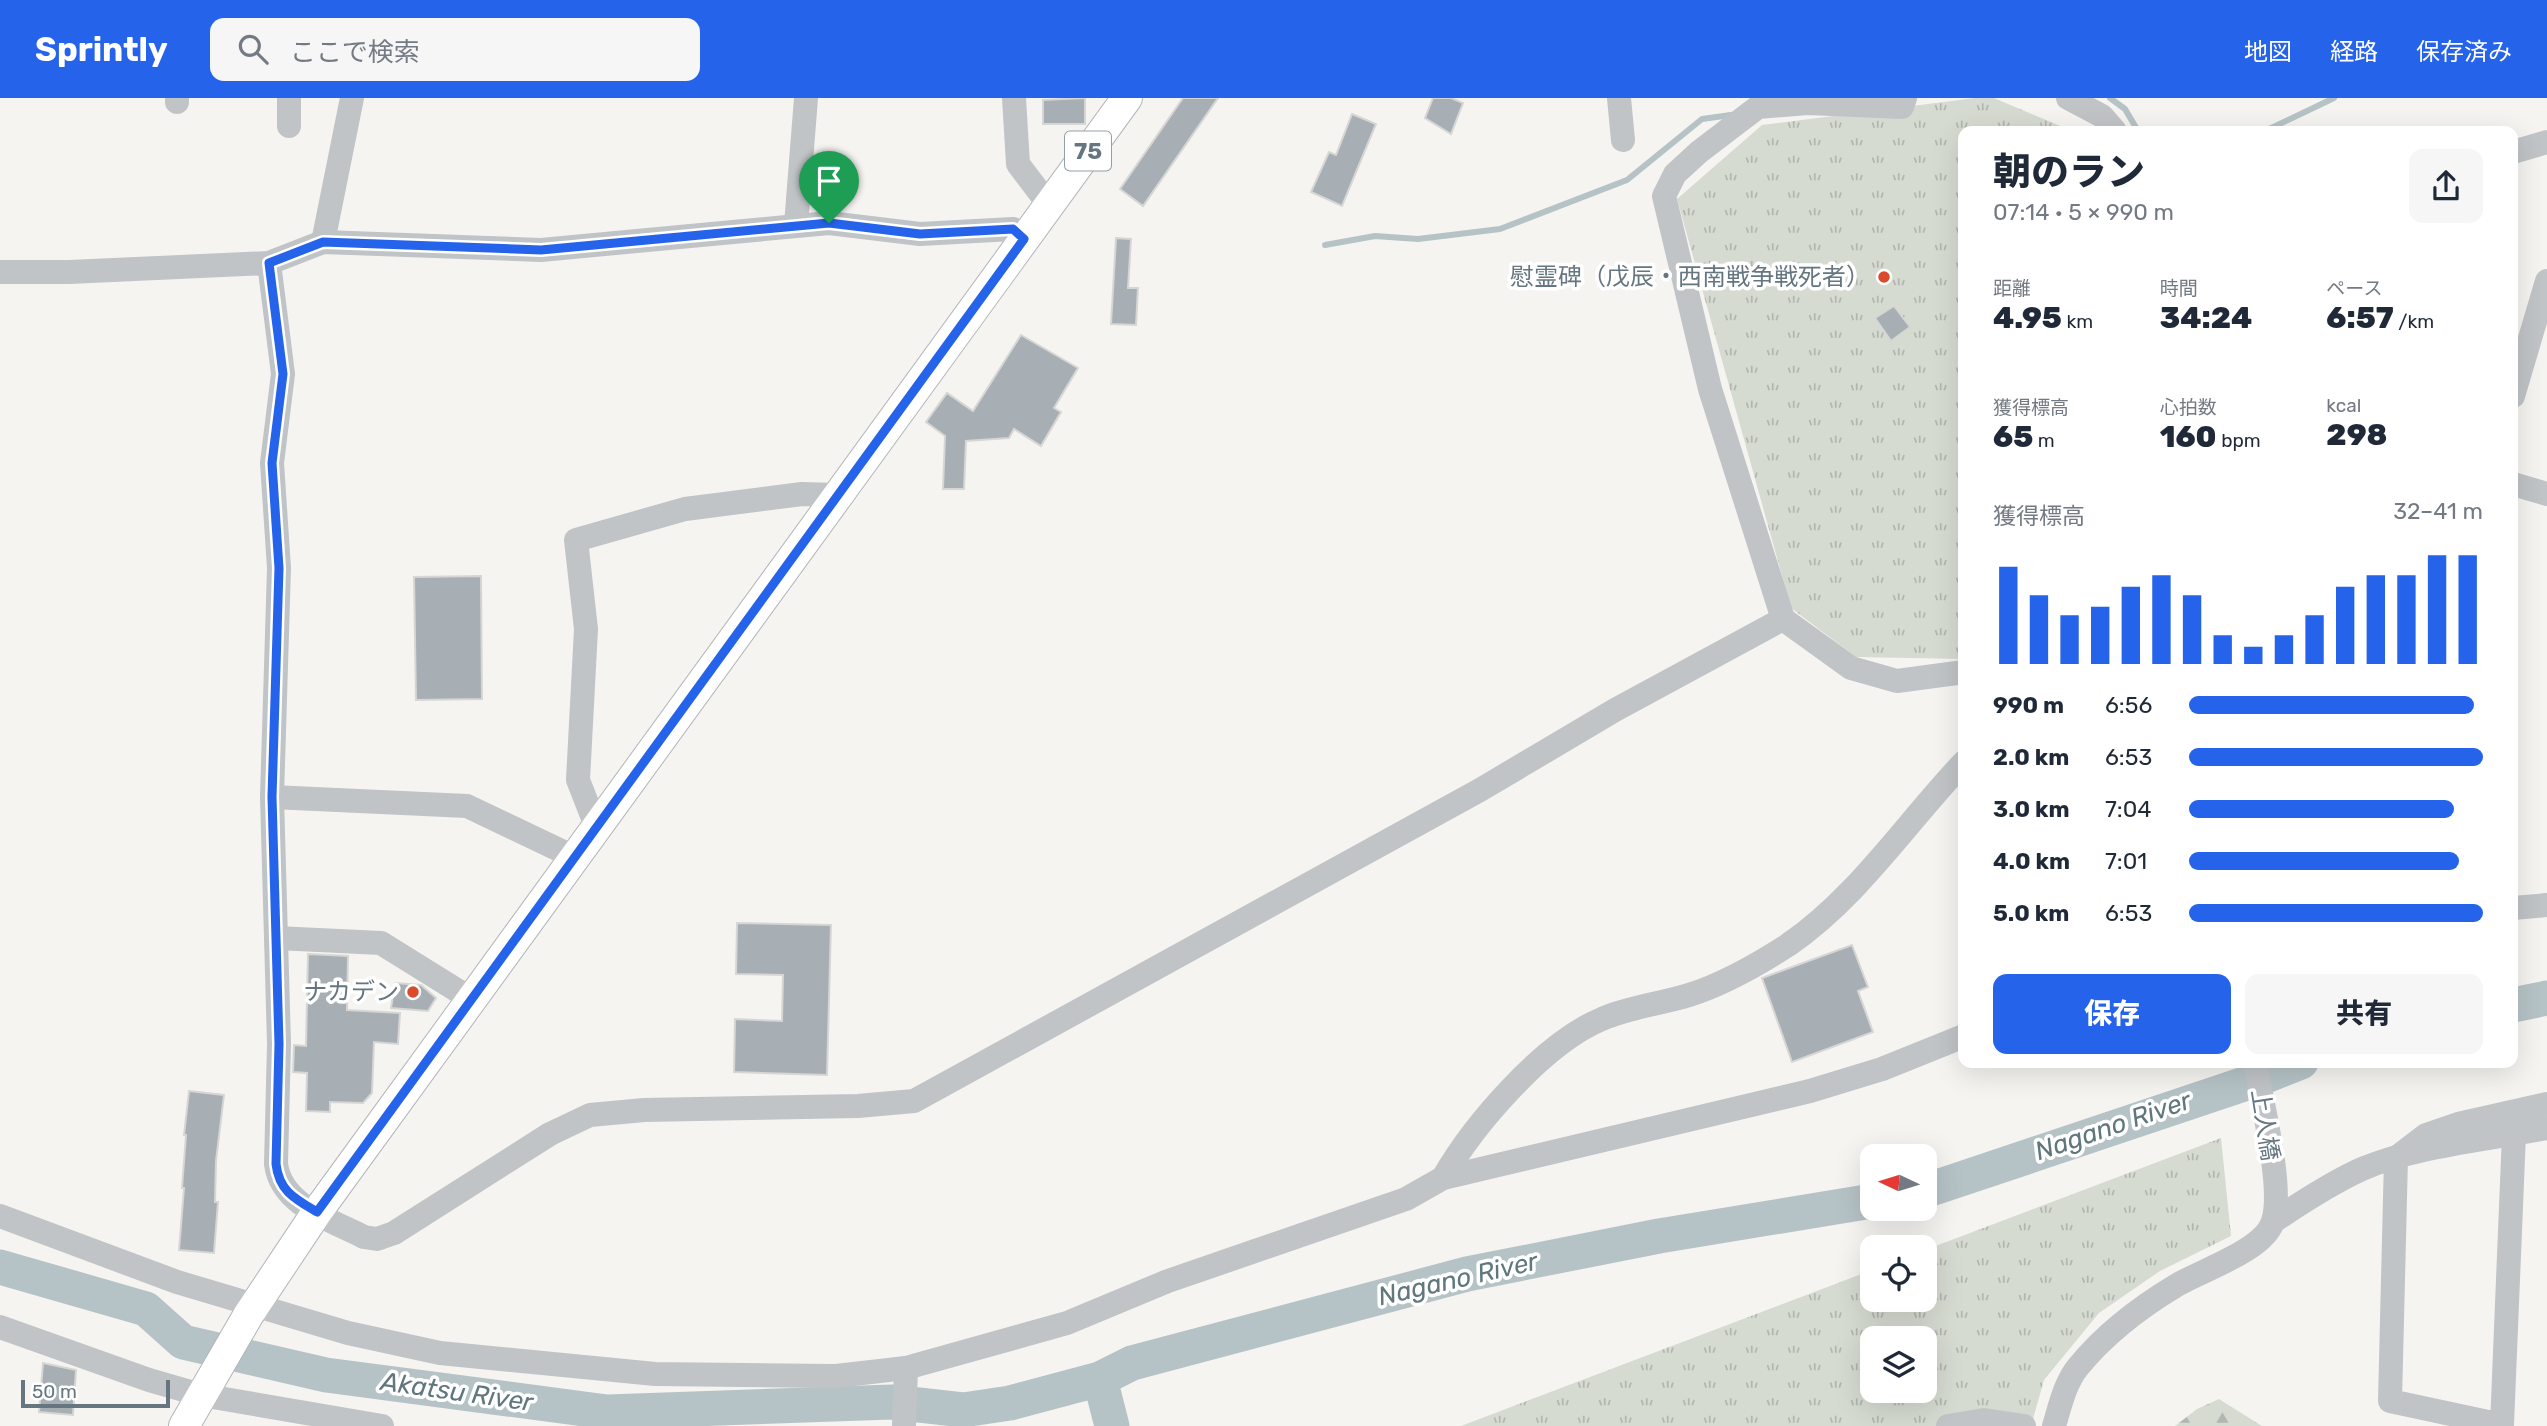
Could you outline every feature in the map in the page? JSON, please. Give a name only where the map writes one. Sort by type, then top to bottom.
[{"type":"main road","name":"75","points":[[184,1426],[253,1310],[317,1212],[1127,98]]},
{"type":"street","points":[[289,98],[289,125]]},
{"type":"street","points":[[323,242],[352,98]]},
{"type":"street","points":[[796,225],[806,98]]},
{"type":"street","points":[[1014,98],[1018,164],[1049,205]]},
{"type":"street","points":[[1619,98],[1623,140]]},
{"type":"street","points":[[1905,98],[1902,107],[1808,103],[1758,107],[1675,174],[1664,196],[1710,389],[1783,620],[1851,668],[1897,681],[1958,673]]},
{"type":"street","points":[[2068,98],[2102,116],[2111,126]]},
{"type":"street","points":[[2518,151],[2547,142]]},
{"type":"street","points":[[0,272],[69,272],[269,263],[323,242],[541,250],[829,223],[920,234],[1013,229],[1024,239]]},
{"type":"street","points":[[269,263],[283,374],[272,463],[279,568],[272,797],[278,1177],[287,1194],[364,1237],[377,1239],[394,1233],[550,1134],[590,1115],[644,1110],[858,1106],[914,1101],[1480,790],[1615,710],[1783,620]]},
{"type":"street","points":[[2518,373],[2547,281]]},
{"type":"street","points":[[2518,485],[2547,494]]},
{"type":"street","points":[[596,826],[578,780],[586,629],[576,540],[685,509],[802,495],[837,495]]},
{"type":"street","points":[[1443,1178],[1457,1153],[1546,1054],[1573,1033],[1605,1018],[1690,994],[1731,979],[1789,944],[1850,894],[1917,812],[1958,768]]},
{"type":"street","points":[[272,797],[467,806],[574,857]]},
{"type":"street","points":[[2518,908],[2547,905]]},
{"type":"street","points":[[276,938],[381,943],[471,999]]},
{"type":"street","points":[[0,1216],[253,1310],[440,1353],[541,1365],[655,1374],[754,1377],[905,1372],[1067,1323],[1168,1281],[1406,1199],[1443,1178],[1810,1091],[1882,1069],[1958,1038]]},
{"type":"street","name":"上人橋","points":[[2256,1068],[2275,1187],[2274,1221]]},
{"type":"street","points":[[2396,1158],[2426,1135],[2458,1124],[2547,1104]]},
{"type":"street","points":[[2054,1426],[2077,1368],[2102,1341],[2176,1286],[2253,1246],[2265,1237],[2274,1221],[2317,1193],[2364,1169],[2396,1158],[2547,1128]]},
{"type":"street","points":[[2396,1158],[2390,1401],[2502,1425],[2515,1135]]},
{"type":"street","points":[[0,1327],[149,1380],[382,1426]]},
{"type":"street","points":[[904,1426],[905,1372]]},
{"type":"street","points":[[1948,1426],[1984,1420],[2024,1426]]},
{"type":"green space","points":[[1975,98],[1994,98],[2060,126],[1958,126],[1958,659],[1856,657],[1791,608],[1677,199],[1762,125]]},
{"type":"green space","points":[[2221,1138],[2231,1236],[2160,1271],[2099,1313],[2044,1380],[2031,1426],[1461,1426],[1860,1275],[1860,1312],[1937,1312],[1937,1245]]},
{"type":"green space","points":[[2219,1399],[2262,1426],[2175,1426],[2197,1409]]},
{"type":"building","points":[[1085,98],[1085,124],[1043,124],[1043,100]]},
{"type":"building","points":[[1183,98],[1218,98],[1143,206],[1120,189]]},
{"type":"building","points":[[1433,98],[1451,98],[1463,103],[1451,134],[1425,118]]},
{"type":"building","points":[[1352,114],[1376,124],[1342,206],[1311,192],[1329,152],[1336,155]]},
{"type":"building","points":[[1116,238],[1131,239],[1128,288],[1138,288],[1136,325],[1111,324]]},
{"type":"building","points":[[1894,306],[1910,327],[1891,341],[1875,318]]},
{"type":"building","points":[[1021,335],[1078,368],[1054,408],[1061,412],[1041,446],[1014,429],[1009,438],[966,441],[964,489],[943,489],[945,436],[926,422],[947,393],[973,411]]},
{"type":"building","points":[[481,576],[482,699],[416,700],[414,577]]},
{"type":"building","points":[[737,923],[831,925],[827,1075],[734,1072],[735,1019],[782,1021],[783,975],[736,974]]},
{"type":"building","points":[[1852,945],[1868,987],[1858,991],[1873,1032],[1792,1062],[1762,978]]},
{"type":"building","points":[[308,954],[348,956],[347,1010],[400,1013],[398,1044],[374,1042],[372,1093],[363,1103],[330,1102],[330,1112],[306,1111],[307,1073],[293,1072],[294,1045],[306,1046]]},
{"type":"building","name":"ナカデン","points":[[395,983],[421,985],[436,998],[428,1011],[391,1008]]},
{"type":"building","points":[[189,1091],[224,1095],[216,1161],[215,1202],[218,1202],[214,1253],[179,1250],[184,1188],[184,1135]]},
{"type":"building","points":[[43,1363],[76,1370],[73,1415],[39,1412]]},
{"type":"waterway","points":[[2110,98],[2125,109],[2135,126]]},
{"type":"waterway","points":[[2275,126],[2334,98]]},
{"type":"waterway","points":[[1325,245],[1375,236],[1418,239],[1500,229],[1627,180],[1702,119],[1731,115]]},
{"type":"waterway","name":"Nagano River","points":[[2518,1004],[2547,998]]},
{"type":"waterway","name":"Nagano River","points":[[1937,1187],[2286,1068]]},
{"type":"waterway","name":"Akatsu River","points":[[0,1267],[146,1309],[183,1342],[326,1375],[607,1412],[892,1402],[963,1410],[1010,1403],[1100,1379],[1132,1363],[1467,1274],[1659,1236],[1860,1203]]},
{"type":"waterway","name":"Nagano River","points":[[1100,1379],[1112,1426]]},
{"type":"place","name":"慰霊碑（戊辰・西南戦争戦死者）","points":[[1884,277]]},
{"type":"place","name":"ナカデン","points":[[413,992]]},
{"type":"route","points":[[829,223],[920,234],[1013,229],[1024,239],[317,1212],[287,1194],[278,1177],[276,1164],[279,1044],[272,797],[274,661],[279,568],[272,463],[283,374],[269,263],[323,242],[541,250],[829,223]]}]
